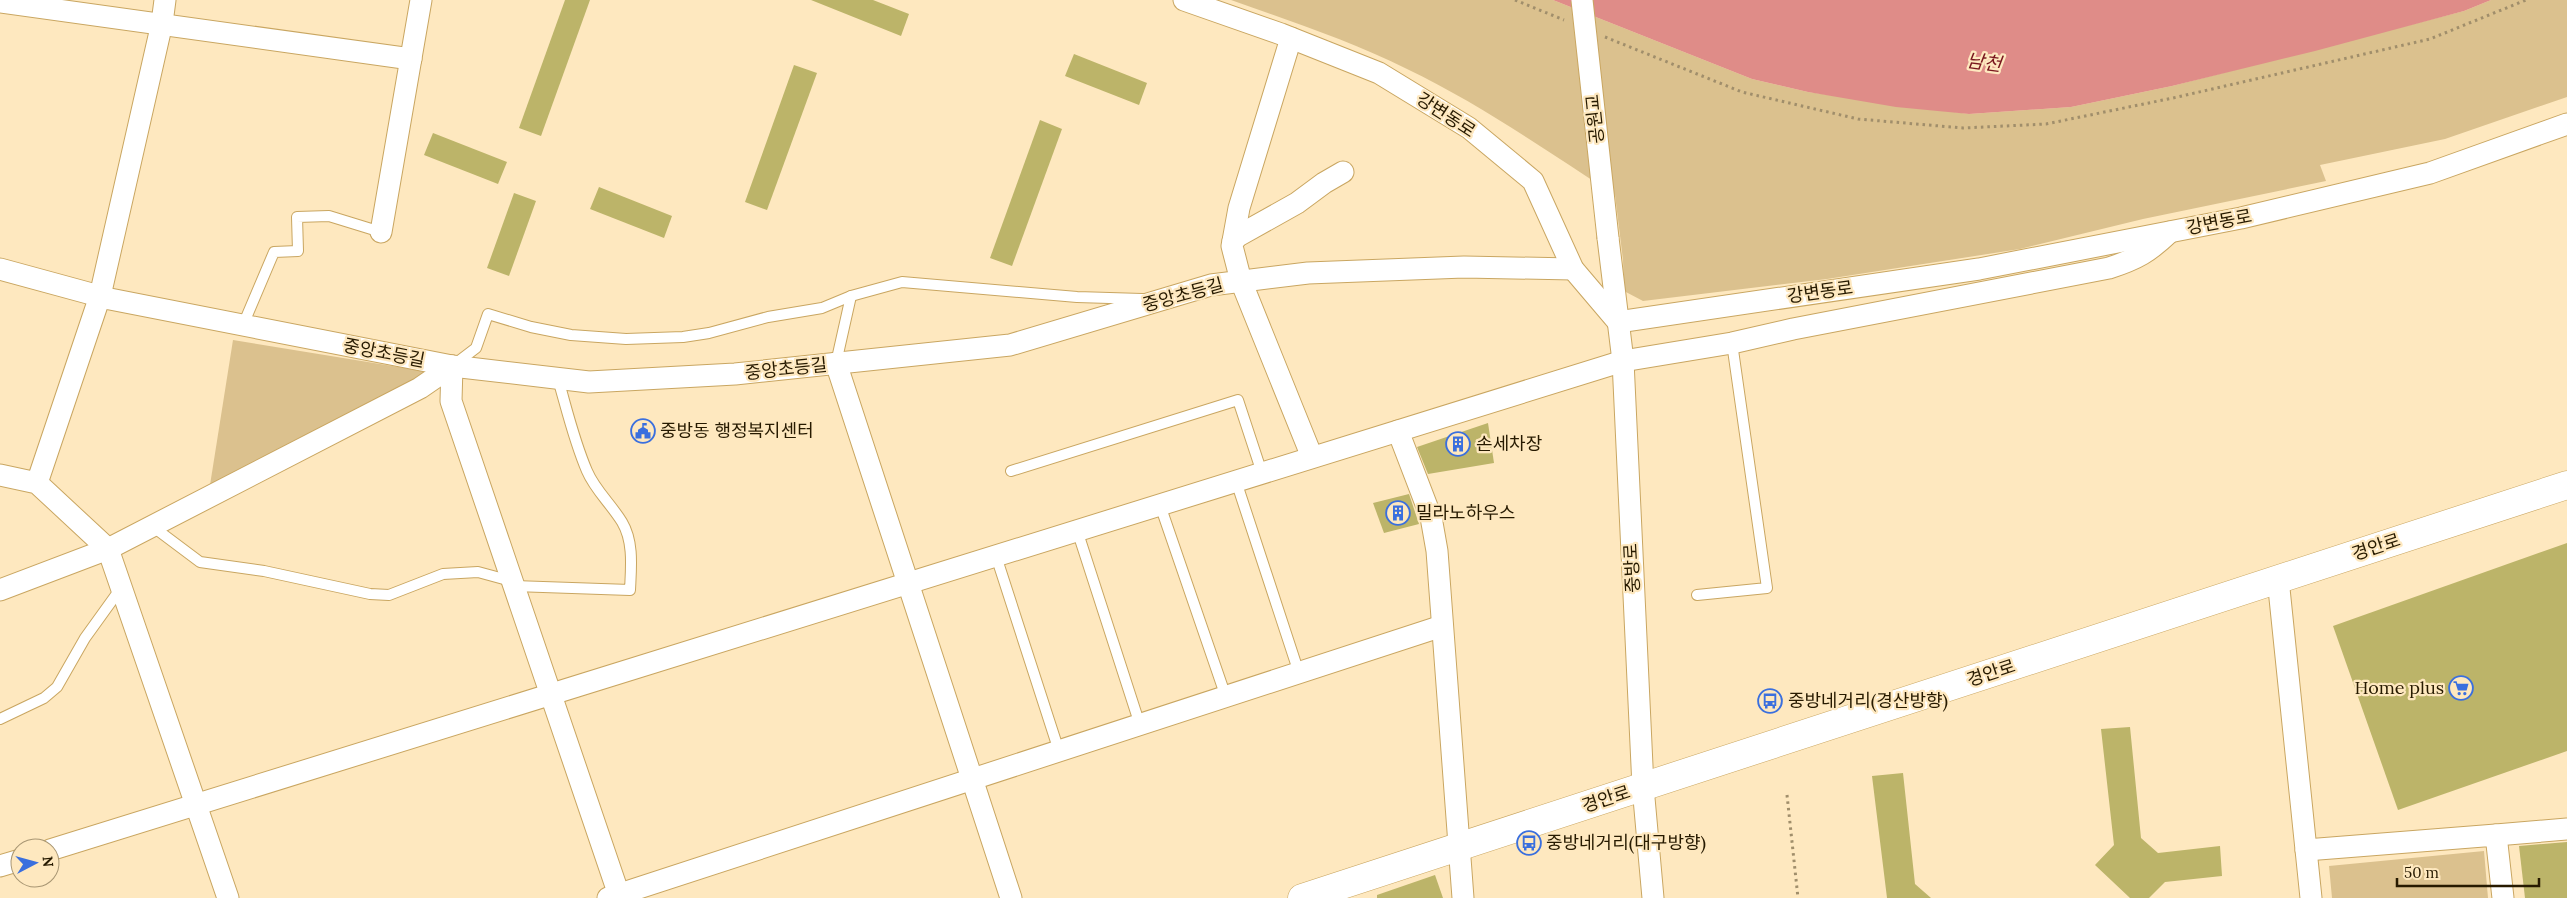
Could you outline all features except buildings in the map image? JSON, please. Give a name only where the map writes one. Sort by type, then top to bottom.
[{"type":"main road","name":"경안로","points":[[1302,898],[2567,485]]},
{"type":"street","points":[[37,483],[100,296],[162,23],[164,0]]},
{"type":"street","points":[[381,232],[421,0]]},
{"type":"street","name":"강변동로","points":[[1184,0],[1291,38],[1379,73],[1470,128],[1533,181],[1573,269],[1618,322],[1954,273],[2241,218],[2430,173],[2567,124]]},
{"type":"street","name":"공원교","points":[[1582,0],[1608,238]]},
{"type":"street","points":[[1,2],[411,59]]},
{"type":"street","points":[[1291,38],[1238,208],[1233,241],[1235,262],[1241,281],[1312,457]]},
{"type":"street","points":[[1233,241],[1297,203],[1343,172]]},
{"type":"street","points":[[60,847],[1622,361],[1732,343],[1828,322],[2109,268],[2138,259],[2152,250],[2170,232]]},
{"type":"street","name":"중방로","points":[[1608,238],[1622,361],[1643,787],[1653,898]]},
{"type":"street","name":"중앙초등길","points":[[0,270],[100,296],[452,366],[589,382],[623,382],[736,374],[1010,345],[1211,285],[1308,273],[1464,267],[1573,269]]},
{"type":"street","points":[[836,364],[1011,898]]},
{"type":"street","points":[[0,590],[108,548],[420,388],[452,366]]},
{"type":"street","points":[[452,366],[451,401],[551,694],[616,897],[1442,626]]},
{"type":"street","points":[[1398,431],[1431,517],[1435,534],[1463,898]]},
{"type":"street","points":[[0,476],[37,483],[108,548],[228,898]]},
{"type":"street","points":[[2278,580],[2311,898]]},
{"type":"street","points":[[2306,850],[2496,836],[2567,828]]},
{"type":"street","points":[[2496,836],[2503,898]]},
{"type":"lane","points":[[243,325],[274,252],[298,251],[297,218],[329,216],[381,232]]},
{"type":"lane","points":[[452,366],[476,348],[488,314],[531,327],[571,335],[626,339],[683,337],[709,333],[768,317],[822,308],[851,296],[902,282],[1076,297],[1160,300]]},
{"type":"lane","points":[[836,364],[851,296]]},
{"type":"lane","points":[[1697,595],[1767,588],[1732,343]]},
{"type":"lane","points":[[152,526],[200,562],[264,571],[370,594],[389,594],[444,574],[478,572],[513,584],[630,590],[631,555],[628,534],[588,474],[577,446],[558,379]]},
{"type":"lane","points":[[1011,471],[1238,400],[1262,473]]},
{"type":"lane","points":[[1236,481],[1299,673]]},
{"type":"lane","points":[[1160,505],[1226,696]]},
{"type":"lane","points":[[1077,530],[1140,725]]},
{"type":"lane","points":[[996,556],[1059,751]]},
{"type":"lane","points":[[0,719],[44,698],[57,687],[86,638],[122,588]]},
{"type":"path","points":[[1515,0],[1569,22]]},
{"type":"path","points":[[1596,33],[1742,92],[1858,118],[1963,128],[2046,124],[2156,102],[2430,39],[2526,0]]},
{"type":"path","points":[[1787,795],[1798,898]]},
{"type":"shaded area","points":[[1231,0],[1553,0],[1752,79],[1808,92],[1969,114],[2071,107],[2172,86],[2464,11],[2491,0],[2567,0],[2567,97],[2445,139],[2320,165],[2326,181],[2143,219],[2020,249],[1827,279],[1643,301],[1624,291],[1623,260],[1615,195],[1513,129],[1434,83],[1342,40]]},
{"type":"shaded area","points":[[233,340],[423,371],[425,377],[210,485]]},
{"type":"shaded area","points":[[2484,851],[2488,898],[2332,898],[2329,866]]},
{"type":"water","name":"남천","points":[[1553,0],[2491,0],[2464,11],[2315,51],[2172,86],[2071,107],[1969,114],[1896,107],[1808,92],[1752,79]]},
{"type":"place","name":"중방동 행정복지센터","points":[[643,431]]},
{"type":"place","name":"손세차장","points":[[1458,444]]},
{"type":"place","name":"밀라노하우스","points":[[1398,513]]},
{"type":"place","name":"Home plus","points":[[2461,688]]},
{"type":"place","name":"중방네거리(경산방향)","points":[[1770,701]]},
{"type":"place","name":"중방네거리(대구방향)","points":[[1529,843]]}]
